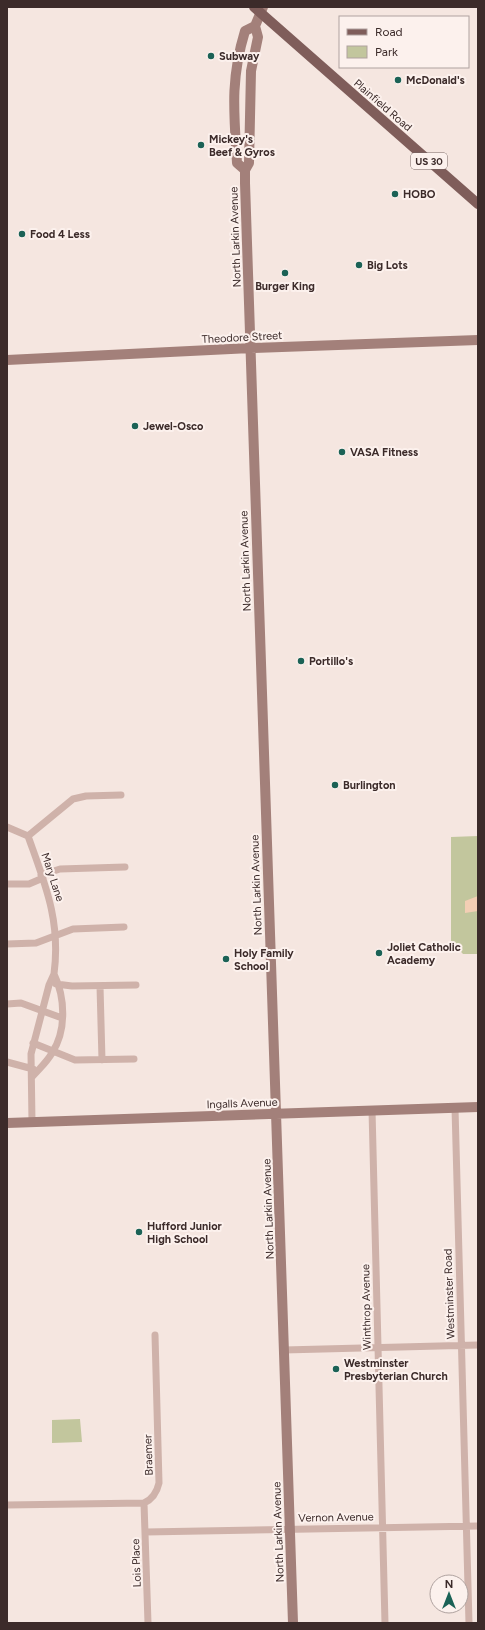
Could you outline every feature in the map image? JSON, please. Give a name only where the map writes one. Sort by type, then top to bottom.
[{"type":"main road","name":"North Larkin Avenue","points":[[259,9],[255,26],[258,37],[250,71],[250,163],[245,170],[293,1623]]},
{"type":"main road","name":"Plainfield Road","points":[[259,9],[478,204]]},
{"type":"main road","name":"North Larkin Avenue","points":[[245,170],[237,163],[233,95],[235,68],[245,30],[255,26]]},
{"type":"main road","name":"Theodore Street","points":[[7,360],[251,348],[478,340]]},
{"type":"main road","name":"Ingalls Avenue","points":[[7,1122],[478,1107]]},
{"type":"street","points":[[7,827],[28,836],[73,800],[86,796],[121,795]]},
{"type":"street","name":"Mary Lane","points":[[28,836],[50,898],[55,935],[54,974],[50,982],[33,1043],[34,1069],[32,1077],[32,1122]]},
{"type":"street","points":[[7,884],[29,884],[42,876],[60,869],[125,867]]},
{"type":"street","points":[[7,944],[36,942],[73,929],[124,927]]},
{"type":"street","name":"Mary Lane","points":[[34,1069],[53,1052],[61,1030],[63,1006],[59,984],[54,974]]},
{"type":"street","points":[[50,982],[72,986],[136,985]]},
{"type":"street","points":[[100,986],[102,1060]]},
{"type":"street","points":[[7,1004],[22,1003],[62,1018]]},
{"type":"street","points":[[33,1043],[75,1060],[134,1059]]},
{"type":"street","points":[[7,1062],[34,1069]]},
{"type":"street","name":"Westminster Road","points":[[455,1108],[462,1346],[465,1526],[469,1623]]},
{"type":"street","name":"Winthrop Avenue","points":[[372,1110],[385,1623]]},
{"type":"street","name":"Braemer","points":[[144,1503],[151,1500],[158,1489],[159,1483],[155,1336]]},
{"type":"street","points":[[284,1350],[478,1345]]},
{"type":"street","points":[[7,1505],[144,1503]]},
{"type":"street","name":"Lois Place","points":[[144,1503],[148,1623]]},
{"type":"street","name":"Vernon Avenue","points":[[146,1532],[478,1526]]},
{"type":"green space","points":[[478,836],[478,954],[463,954],[451,941],[451,837]]},
{"type":"green space","points":[[80,1419],[82,1442],[52,1443],[52,1420]]},
{"type":"sand","points":[[478,896],[478,911],[465,913],[465,901]]},
{"type":"place","name":"Subway","points":[[211,56]]},
{"type":"place","name":"McDonald's","points":[[398,80]]},
{"type":"place","name":"Mickey's Beef & Gyros","points":[[201,145]]},
{"type":"place","name":"HOBO","points":[[395,194]]},
{"type":"place","name":"Food 4 Less","points":[[22,234]]},
{"type":"place","name":"Big Lots","points":[[359,265]]},
{"type":"place","name":"Burger King","points":[[285,273]]},
{"type":"place","name":"Jewel-Osco","points":[[135,426]]},
{"type":"place","name":"VASA Fitness","points":[[342,452]]},
{"type":"place","name":"Portillo's","points":[[301,661]]},
{"type":"place","name":"Burlington","points":[[335,785]]},
{"type":"place","name":"Joliet Catholic Academy","points":[[379,953]]},
{"type":"place","name":"Holy Family School","points":[[226,959]]},
{"type":"place","name":"Hufford Junior High School","points":[[139,1232]]},
{"type":"place","name":"Westminster Presbyterian Church","points":[[336,1369]]}]
